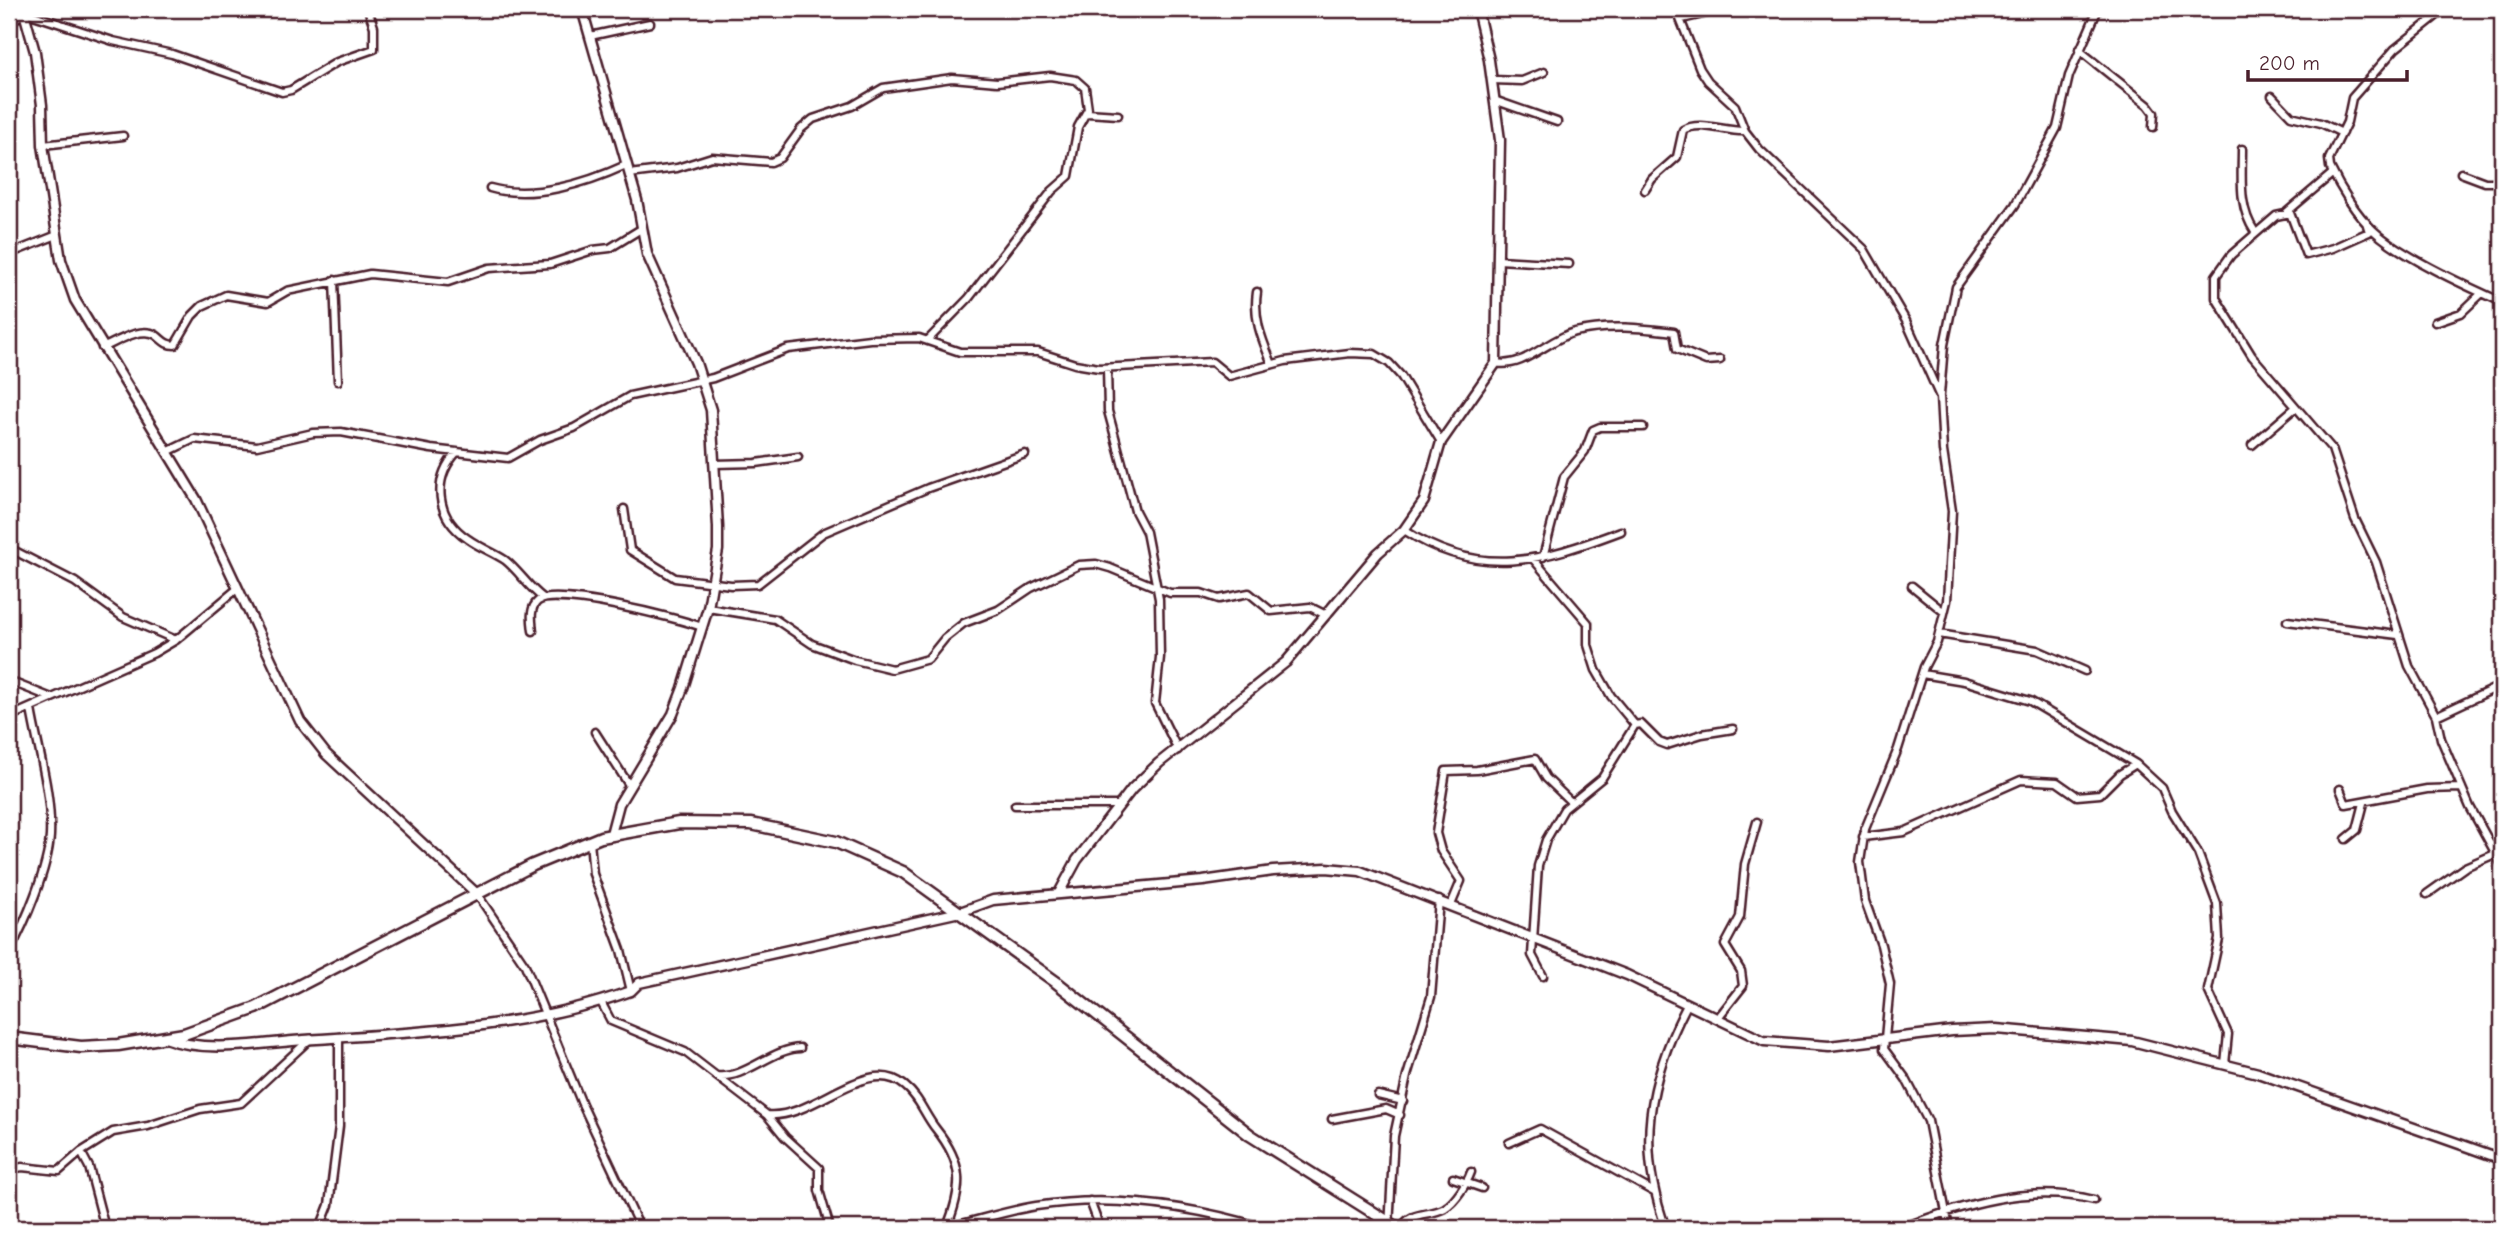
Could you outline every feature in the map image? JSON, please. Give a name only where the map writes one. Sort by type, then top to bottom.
[{"type":"main road","points":[[9,1038],[81,1047],[165,1038],[209,1027],[256,1008],[533,865],[590,841],[611,834],[700,821],[751,824],[808,834],[862,852],[903,872],[1056,982],[1250,1135],[1394,1227]]},
{"type":"street","points":[[24,11],[113,41],[172,54],[282,92],[291,90],[337,62],[374,49],[374,27],[368,9]]},
{"type":"street","points":[[582,9],[628,169],[641,229],[661,288],[702,380],[711,410],[719,550],[708,608],[673,714],[629,785],[611,834]]},
{"type":"street","points":[[1059,893],[1077,860],[1118,805],[1146,776],[1286,662],[1378,553],[1404,530],[1424,501],[1441,442],[1496,363],[1500,139],[1492,80],[1477,9]]},
{"type":"street","points":[[1676,9],[1700,69],[1708,81],[1735,106],[1745,131],[1759,149],[1864,249],[1906,321],[1940,397]]},
{"type":"street","points":[[1682,19],[1725,9]]},
{"type":"street","points":[[1797,9],[1822,9]]},
{"type":"street","points":[[1949,1228],[1928,1121],[1902,1072],[1885,1052],[1890,984],[1881,944],[1870,916],[1860,877],[1863,837],[1901,740],[1922,674],[1939,634],[1944,612],[1952,511],[1943,451],[1940,397],[1941,374],[1956,287],[1963,273],[1982,252],[2015,205],[2057,128],[2079,50],[2098,9]]},
{"type":"street","points":[[2445,9],[2395,49],[2367,77],[2352,97],[2342,133],[2329,159],[2333,173],[2376,233],[2415,257],[2502,302]]},
{"type":"street","points":[[9,24],[24,11]]},
{"type":"street","points":[[24,11],[39,79],[43,145],[61,260],[75,300],[210,526],[290,702],[311,737],[477,894],[524,965],[582,1104],[640,1228]]},
{"type":"street","points":[[590,36],[650,23]]},
{"type":"street","points":[[2079,50],[2148,105],[2154,113],[2153,127]]},
{"type":"street","points":[[1492,80],[1522,81],[1544,72]]},
{"type":"street","points":[[490,188],[505,193],[571,185],[628,169],[677,168],[712,157],[771,162],[780,158],[801,129],[813,119],[852,106],[883,88],[962,77],[997,82],[1042,76],[1069,78],[1085,88],[1087,113],[1078,127],[1069,176],[1052,191],[969,298],[928,340]]},
{"type":"street","points":[[2272,96],[2291,116],[2321,123],[2342,133]]},
{"type":"street","points":[[1494,100],[1557,122]]},
{"type":"street","points":[[1087,113],[1118,114]]},
{"type":"street","points":[[1645,190],[1652,179],[1677,156],[1682,130],[1700,125],[1726,132],[1745,131]]},
{"type":"street","points":[[43,145],[123,136]]},
{"type":"street","points":[[2242,149],[2243,204],[2247,221],[2255,232]]},
{"type":"street","points":[[2333,173],[2287,212],[2276,216],[2255,232],[2222,265],[2216,276],[2216,298],[2252,356],[2332,449],[2355,519],[2379,570],[2413,675],[2435,716],[2441,739],[2462,788],[2502,866]]},
{"type":"street","points":[[2461,173],[2485,182],[2502,182]]},
{"type":"street","points":[[2287,212],[2306,255],[2320,253],[2361,237],[2369,232],[2366,222]]},
{"type":"street","points":[[102,348],[142,332],[175,345],[192,316],[212,300],[233,294],[268,302],[287,290],[383,273],[418,281],[448,282],[489,268],[550,264],[593,250],[610,248],[641,229]]},
{"type":"street","points":[[9,254],[57,235]]},
{"type":"street","points":[[1498,260],[1569,264]]},
{"type":"street","points":[[334,280],[338,381]]},
{"type":"street","points":[[1257,292],[1254,310],[1258,330],[1272,364]]},
{"type":"street","points":[[2435,322],[2461,313],[2482,293]]},
{"type":"street","points":[[1496,363],[1515,364],[1546,344],[1576,332],[1623,327],[1674,332],[1677,349],[1706,360],[1720,360]]},
{"type":"street","points":[[167,452],[194,439],[257,446],[326,432],[508,458],[540,440],[574,428],[630,396],[727,374],[788,349],[870,339],[928,340],[960,352],[1038,352],[1075,364],[1107,368],[1209,362],[1216,363],[1229,376],[1272,364],[1350,353],[1374,354],[1389,363],[1401,376],[1441,442]]},
{"type":"street","points":[[1107,368],[1108,411],[1135,511],[1146,532],[1157,588],[1160,657],[1155,703],[1178,750]]},
{"type":"street","points":[[1934,385],[1941,374]]},
{"type":"street","points":[[2252,445],[2296,407]]},
{"type":"street","points":[[1543,557],[1564,477],[1585,451],[1593,430],[1600,427],[1643,427]]},
{"type":"street","points":[[457,452],[446,463],[439,480],[445,513],[465,537],[506,561],[542,598]]},
{"type":"street","points":[[624,509],[628,542],[634,554],[675,578],[731,585],[758,584],[823,533],[928,488],[1025,454]]},
{"type":"street","points":[[713,464],[798,457]]},
{"type":"street","points":[[1404,530],[1434,546],[1470,559],[1515,562],[1534,560],[1621,531]]},
{"type":"street","points":[[9,548],[75,582],[123,617],[176,640]]},
{"type":"street","points":[[1534,560],[1588,623],[1588,645],[1596,670],[1611,696],[1635,725]]},
{"type":"street","points":[[708,608],[775,619],[812,644],[855,660],[901,669],[928,659],[945,638],[964,623],[998,610],[1031,588],[1079,565],[1103,566],[1157,588],[1219,598],[1249,593],[1271,611],[1310,607],[1326,615]]},
{"type":"street","points":[[1912,586],[1944,612]]},
{"type":"street","points":[[9,717],[154,653],[176,640],[237,589]]},
{"type":"street","points":[[533,631],[533,606],[542,598],[574,599],[657,612],[702,627]]},
{"type":"street","points":[[2287,621],[2398,635]]},
{"type":"street","points":[[1939,634],[2037,650],[2085,671]]},
{"type":"street","points":[[1922,674],[1964,681],[2030,701],[2136,764],[2162,788],[2172,811],[2198,853],[2217,904],[2219,939],[2208,990],[2228,1034],[2225,1064]]},
{"type":"street","points":[[9,681],[52,698]]},
{"type":"street","points":[[2435,716],[2502,685]]},
{"type":"street","points":[[9,952],[24,923],[50,844],[43,767],[31,709]]},
{"type":"street","points":[[1544,976],[1534,960],[1539,859],[1555,822],[1572,802],[1602,778],[1635,725],[1641,724],[1659,742],[1667,746],[1702,734],[1733,729]]},
{"type":"street","points":[[595,732],[629,785]]},
{"type":"street","points":[[1451,905],[1461,881],[1441,851],[1436,833],[1446,771],[1477,770],[1535,759],[1546,778],[1572,802]]},
{"type":"street","points":[[1863,837],[1904,832],[2021,780],[2057,782],[2077,796],[2100,794],[2120,774],[2136,764]]},
{"type":"street","points":[[2340,789],[2346,804],[2364,803],[2427,789],[2462,788]]},
{"type":"street","points":[[2346,839],[2357,830],[2364,803]]},
{"type":"street","points":[[1015,805],[1118,805]]},
{"type":"street","points":[[1717,1019],[1743,986],[1741,971],[1725,945],[1740,917],[1745,864],[1756,822]]},
{"type":"street","points":[[590,841],[593,874],[621,950],[631,991]]},
{"type":"street","points":[[2427,894],[2465,867],[2495,854]]},
{"type":"street","points":[[165,1038],[210,1045],[453,1029],[547,1017],[631,991],[639,983],[960,912],[993,900],[1326,868],[1360,871],[1439,900],[1627,975],[1751,1037],[1785,1045],[1829,1046],[1952,1031],[2044,1031],[2132,1041],[2225,1064],[2357,1106],[2502,1159]]},
{"type":"street","points":[[1394,1227],[1394,1136],[1433,988],[1439,900]]},
{"type":"street","points":[[601,1002],[611,1021],[677,1048],[767,1115],[819,1168],[819,1189],[830,1228]]},
{"type":"street","points":[[1666,1228],[1654,1192],[1648,1156],[1649,1118],[1665,1051],[1687,1004]]},
{"type":"street","points":[[320,1228],[329,1205],[339,1126],[339,1037]]},
{"type":"street","points":[[9,1170],[22,1167],[58,1171],[81,1152],[113,1132],[148,1126],[200,1109],[242,1103],[310,1039]]},
{"type":"street","points":[[715,1076],[732,1074],[787,1048],[800,1048]]},
{"type":"street","points":[[767,1115],[784,1115],[816,1105],[844,1088],[875,1076],[894,1078],[922,1104],[954,1153],[957,1197],[945,1228]]},
{"type":"street","points":[[1378,1095],[1403,1101]]},
{"type":"street","points":[[1332,1119],[1386,1110],[1399,1115]]},
{"type":"street","points":[[1509,1143],[1540,1129],[1654,1192]]},
{"type":"street","points":[[81,1152],[89,1167],[105,1228]]},
{"type":"street","points":[[1394,1227],[1406,1219],[1445,1208],[1467,1183],[1472,1172]]},
{"type":"street","points":[[1453,1178],[1482,1188]]},
{"type":"street","points":[[1902,1228],[1947,1210],[2030,1192],[2068,1194],[2094,1200]]},
{"type":"street","points":[[945,1228],[1027,1208],[1090,1201],[1189,1210],[1265,1228]]},
{"type":"street","points":[[1090,1201],[1100,1228]]}]
